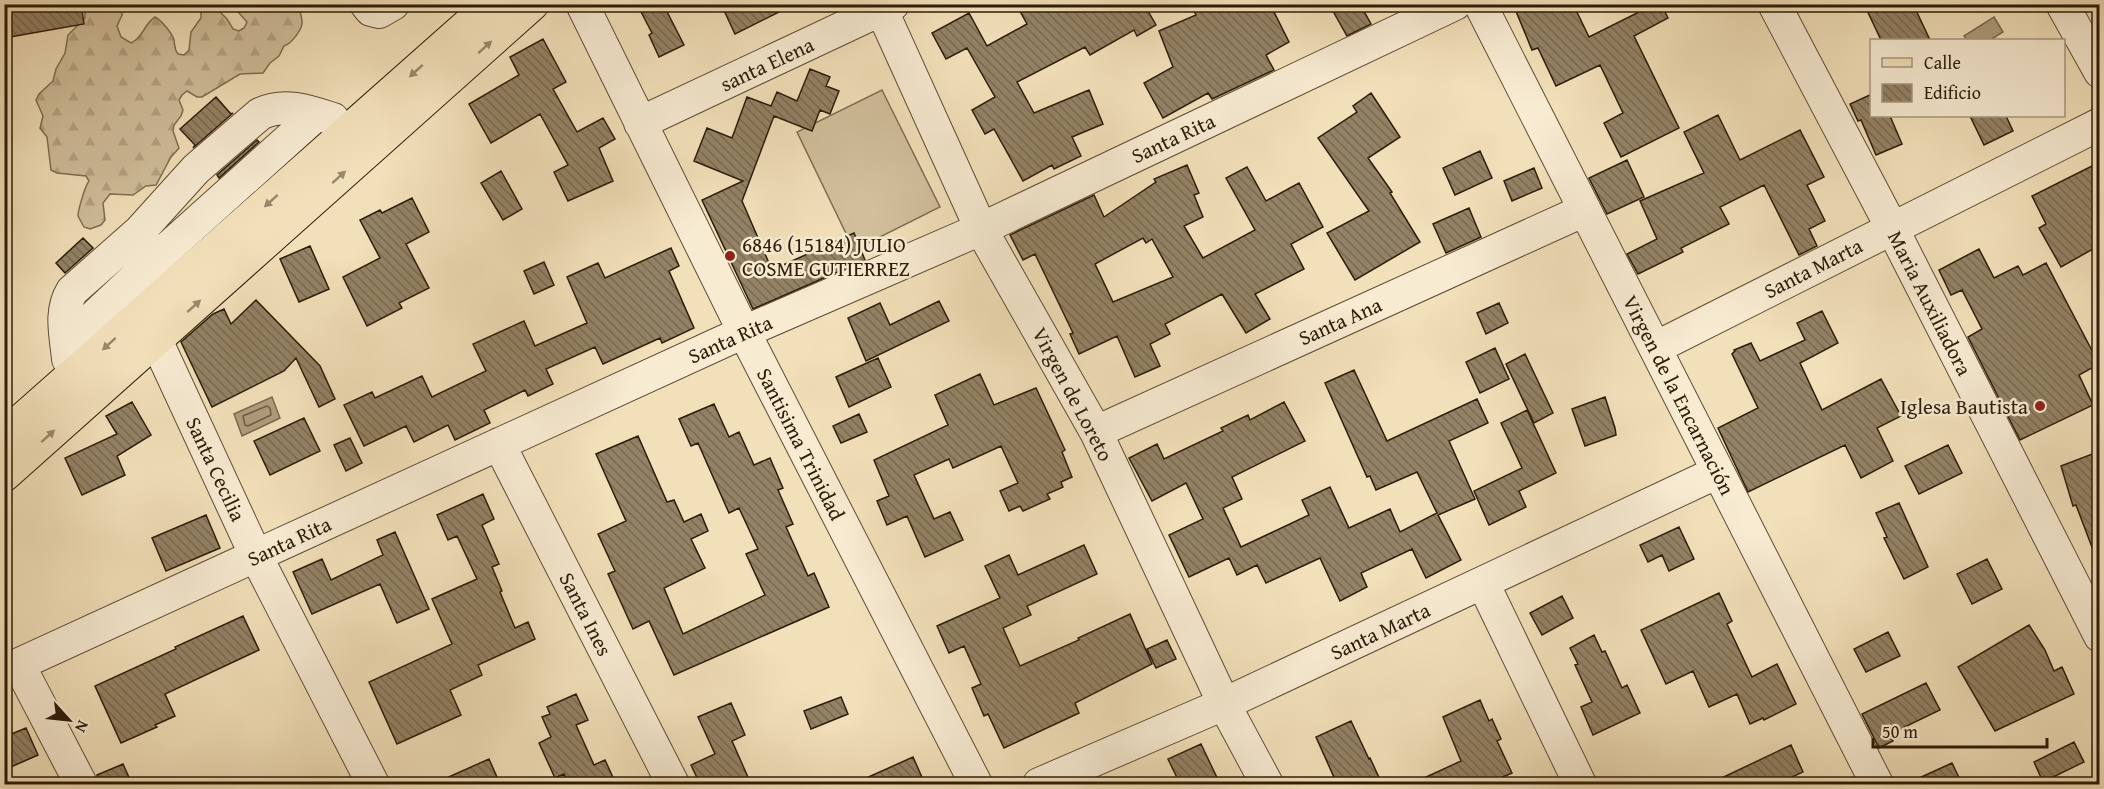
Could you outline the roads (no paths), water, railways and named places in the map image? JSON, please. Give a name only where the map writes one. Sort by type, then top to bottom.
[{"type":"main road","points":[[4,475],[151,319],[354,127],[492,4]]},
{"type":"main road","points":[[4,436],[69,379],[151,319],[532,4]]},
{"type":"street","points":[[366,4],[371,10],[380,12],[393,4]]},
{"type":"street","name":"Santisima Trinidad","points":[[582,4],[744,332],[976,784]]},
{"type":"street","name":"Santa Rita","points":[[12,668],[744,332],[981,229],[1455,4]]},
{"type":"street","name":"Virgen de la Encarnación","points":[[1480,4],[1877,784]]},
{"type":"street","name":"Maria Auxiliadora","points":[[1774,4],[2097,624]]},
{"type":"street","points":[[2061,4],[2100,72]]},
{"type":"street","name":"santa Elena","points":[[640,123],[884,6]]},
{"type":"street","name":"Virgen de Loreto","points":[[884,6],[981,229],[1096,432],[1224,704],[1267,784]]},
{"type":"street","points":[[69,379],[64,310],[72,291],[140,231],[196,169],[260,114],[271,108],[283,107],[318,114],[354,127]]},
{"type":"street","points":[[66,343],[149,265],[318,114]]},
{"type":"street","name":"Santa Marta","points":[[1655,348],[2100,124]]},
{"type":"street","name":"Santa Ana","points":[[1096,432],[1585,210]]},
{"type":"street","name":"Santa Cecilia","points":[[140,231],[149,256],[151,319],[256,556],[373,784]]},
{"type":"street","name":"Santa Ines","points":[[499,444],[673,784]]},
{"type":"street","name":"Santa Marta","points":[[1039,784],[1224,704],[1718,472]]},
{"type":"street","points":[[1483,583],[1580,784]]},
{"type":"street","points":[[12,668],[81,784]]},
{"type":"water","points":[[1994,17],[2003,32],[1992,39],[1966,39],[1964,36]]},
{"type":"water","points":[[272,397],[280,418],[242,436],[234,414]]},
{"type":"place","name":"6846 (15184) JULIO COSME GUTIERREZ","points":[[730,256]]},
{"type":"place","name":"Iglesa Bautista","points":[[2040,406]]}]
